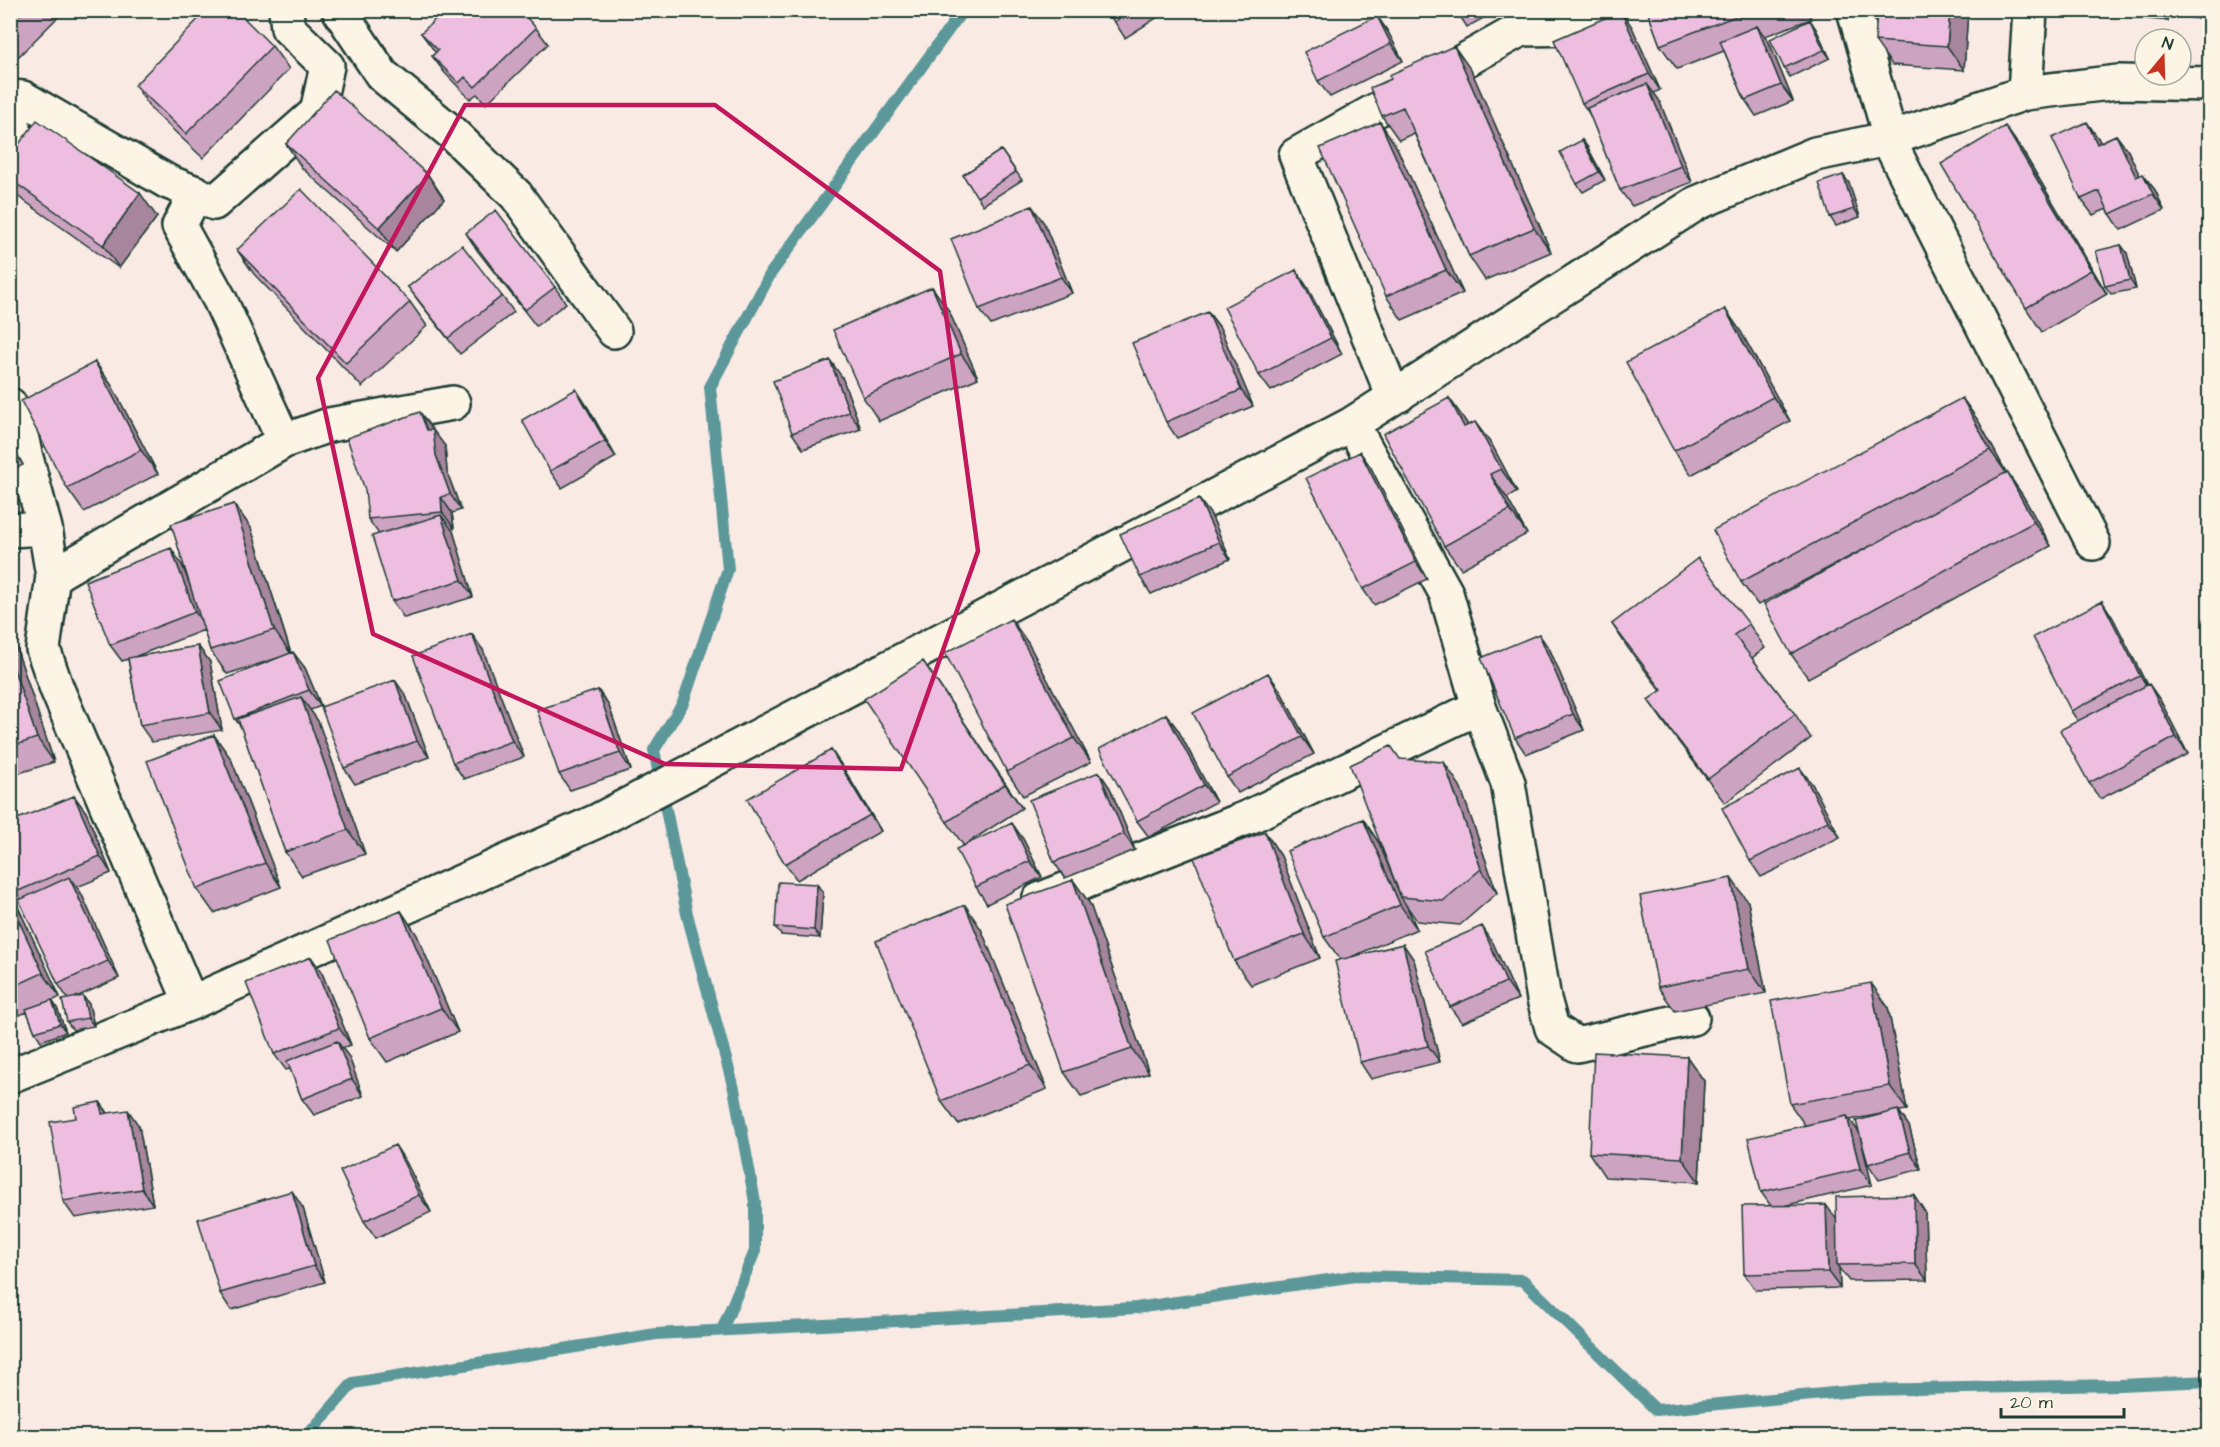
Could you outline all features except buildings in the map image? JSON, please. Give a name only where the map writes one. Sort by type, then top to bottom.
[{"type":"street","points":[[10,97],[23,98],[168,182],[214,203],[317,112],[327,66],[288,28],[286,10]]},
{"type":"street","points":[[339,10],[382,75],[450,132],[516,195],[614,331]]},
{"type":"street","points":[[1399,395],[1387,381],[1296,155],[1521,29],[1583,28],[1607,10]]},
{"type":"street","points":[[1854,10],[1892,138],[1894,152],[2092,543]]},
{"type":"street","points":[[2025,93],[2030,10]]},
{"type":"street","points":[[10,1076],[191,1003],[597,821],[1352,424],[1697,203],[1815,154],[1892,138],[2025,93],[2118,82],[2210,84]]},
{"type":"street","points":[[10,104],[15,136],[10,146]]},
{"type":"street","points":[[196,193],[180,226],[220,300],[284,441]]},
{"type":"street","points":[[53,576],[284,441],[329,425],[453,404]]},
{"type":"street","points":[[10,405],[17,417],[45,528],[53,576],[43,649],[57,689],[191,1003]]},
{"type":"street","points":[[1352,424],[1446,593],[1479,707],[1508,783],[1544,999],[1552,1029],[1577,1045],[1692,1018]]},
{"type":"street","points":[[10,530],[45,528]]},
{"type":"street","points":[[1039,900],[1249,817],[1479,707]]},
{"type":"highlighted area","points":[[465,105],[715,105],[940,271],[978,551],[901,769],[665,764],[373,634],[318,378]]},
{"type":"waterway","points":[[722,1330],[755,1251],[755,1202],[734,1089],[687,914],[654,750],[683,703],[728,569],[710,387],[771,273],[963,10]]},
{"type":"waterway","points":[[307,1436],[353,1383],[656,1334],[1136,1308],[1355,1276],[1523,1280],[1656,1410],[1864,1390],[2210,1381]]}]
